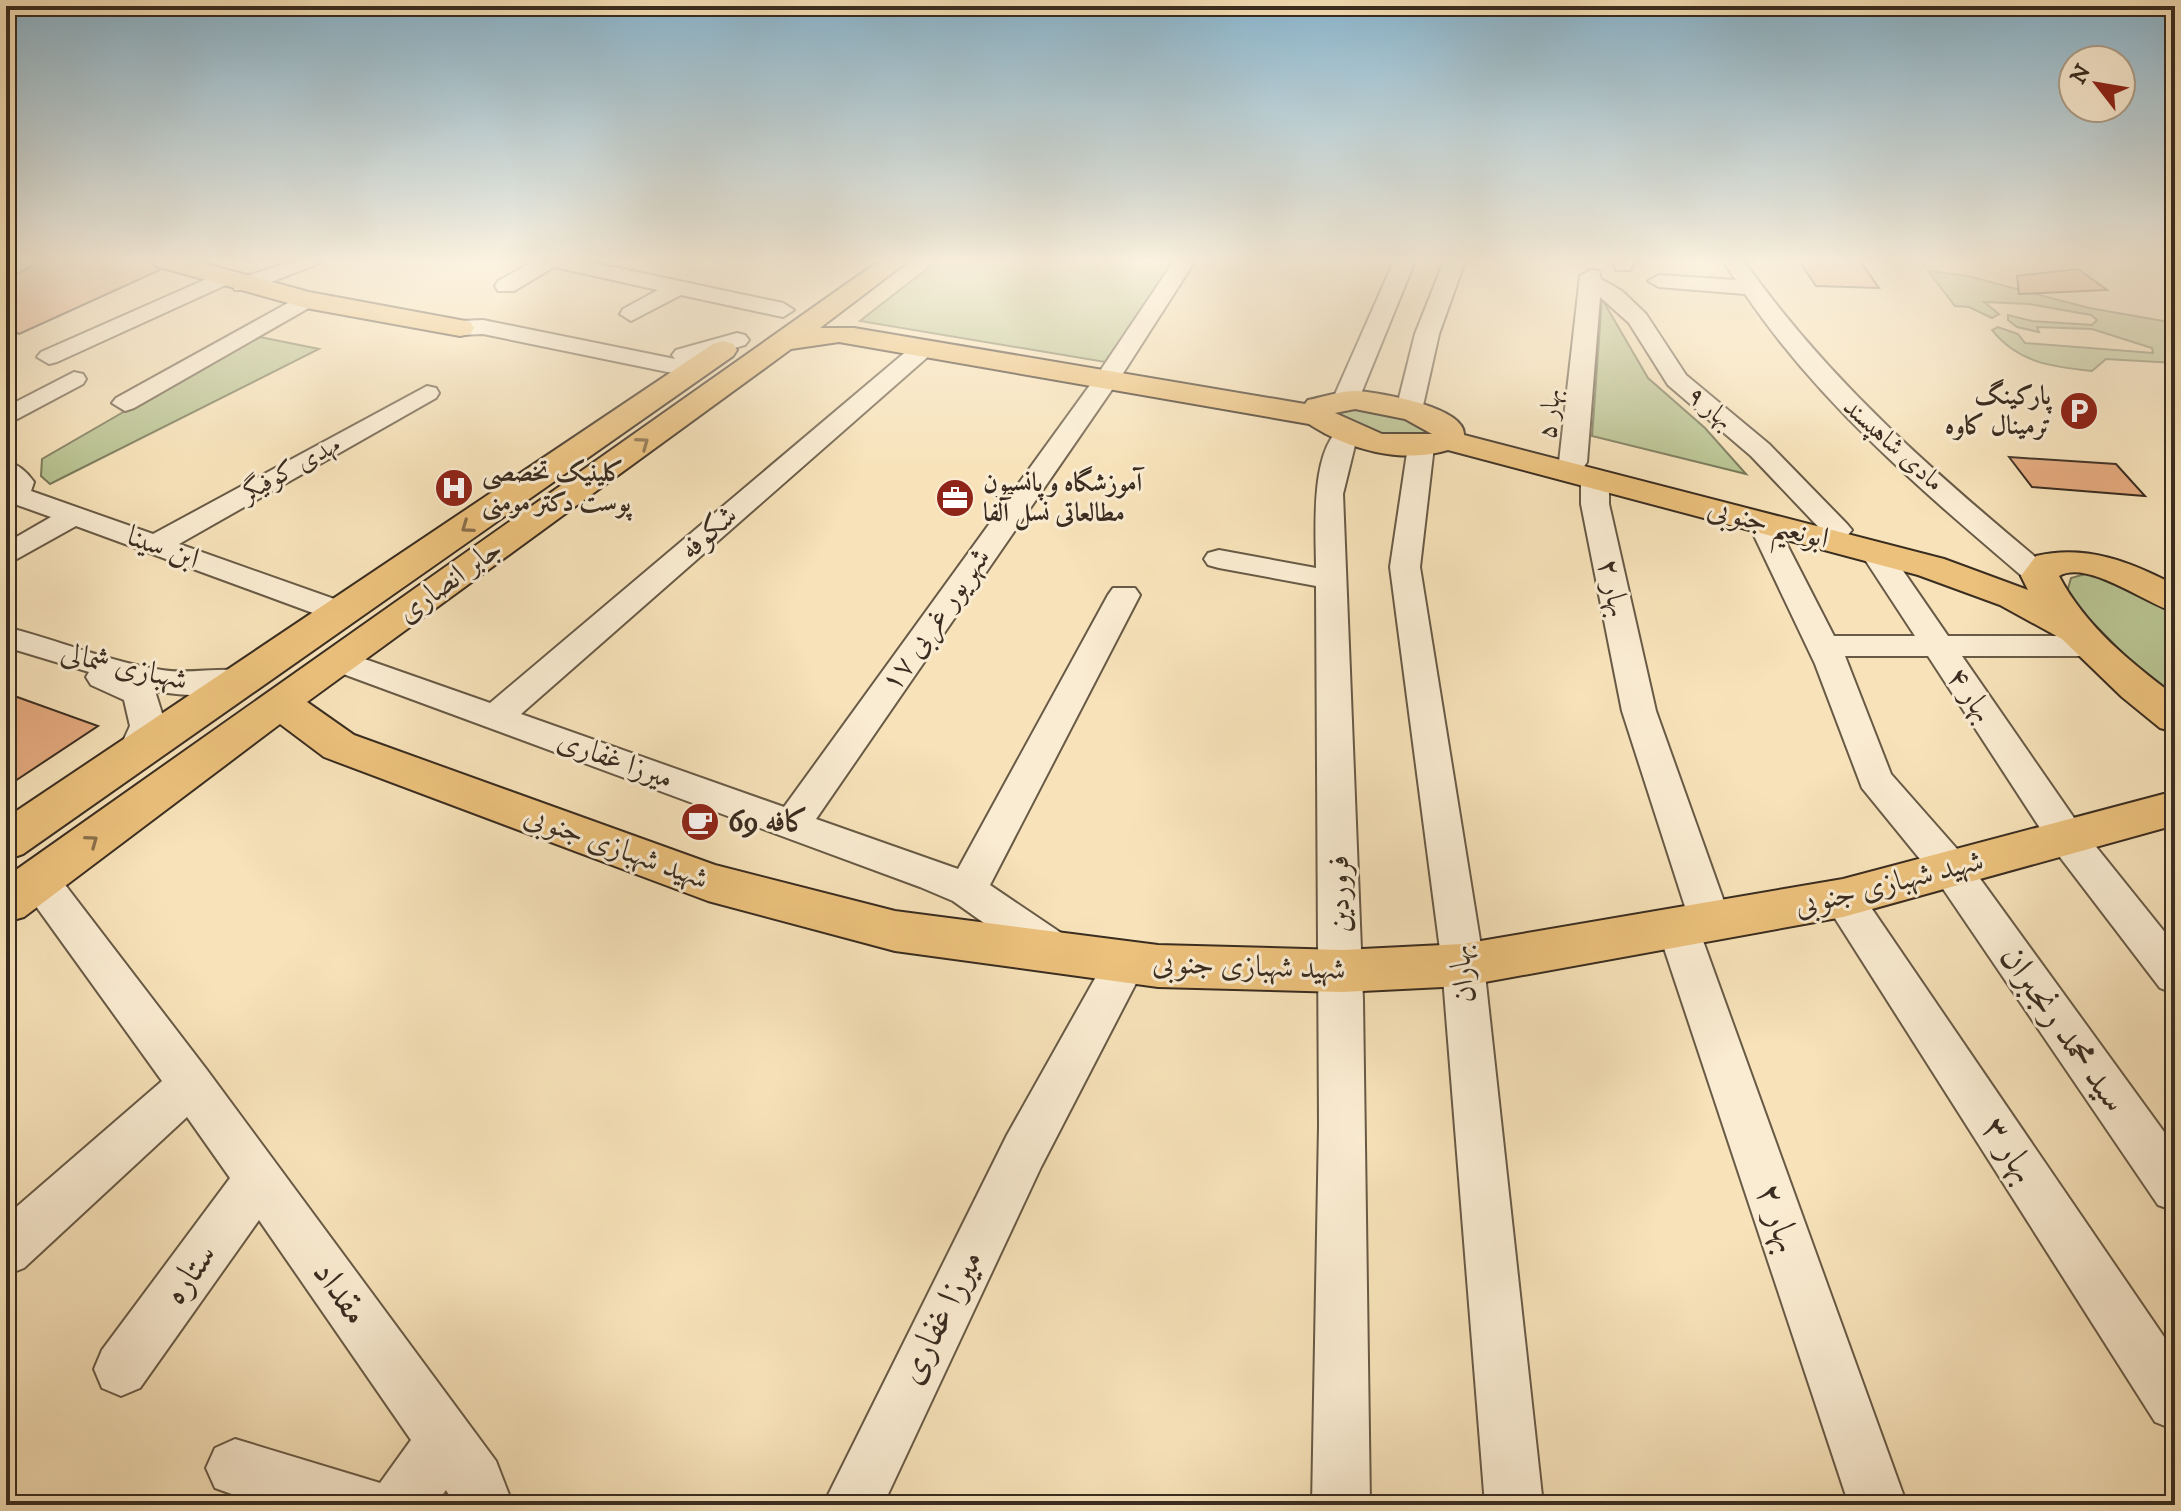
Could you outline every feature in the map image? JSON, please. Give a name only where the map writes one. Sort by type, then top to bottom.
[{"type":"main road","name":"جابر انصاری","points":[[22,891],[235,738],[261,692],[343,613],[737,340],[765,332]]},
{"type":"main road","name":"جابر انصاری","points":[[6,842],[135,754],[261,692],[339,661],[685,375],[773,332]]},
{"type":"main road","points":[[822,332],[923,349],[1110,374]]},
{"type":"main road","points":[[884,332],[1337,412]]},
{"type":"main road","name":"ابونعیم جنوبی","points":[[1337,412],[1383,442],[1432,431],[1584,470],[2040,576]]},
{"type":"main road","name":"ابونعیم جنوبی","points":[[1584,470],[1762,523],[1931,567],[2013,597],[2087,639]]},
{"type":"main road","points":[[2175,600],[2109,570],[2069,559],[2049,564],[2040,576],[2051,601],[2087,639],[2175,718]]},
{"type":"main road","name":"شهید شهبازی جنوبی","points":[[261,692],[339,746],[708,882],[895,931],[1126,962],[1342,971],[1463,965],[1695,927],[1843,898],[2175,808]]},
{"type":"main road","name":"شهید شهبازی جنوبی","points":[[235,738],[339,746]]},
{"type":"street","points":[[49,357],[111,332]]},
{"type":"street","points":[[125,403],[251,332]]},
{"type":"street","points":[[465,332],[469,335],[685,375]]},
{"type":"street","name":"۱۷ شهریور غربی","points":[[793,823],[1138,332]]},
{"type":"street","name":"فروردین","points":[[1341,1505],[1345,1313],[1342,971],[1329,494],[1343,439],[1337,412],[1373,332]]},
{"type":"street","name":"بهاران","points":[[1428,332],[1432,431],[1405,567],[1463,965],[1514,1505]]},
{"type":"street","name":"بهار ۵","points":[[1584,470],[1589,332]]},
{"type":"street","name":"بهار ۹","points":[[1646,332],[1677,380],[1760,450],[1837,530]]},
{"type":"street","name":"مادی شاهپسند","points":[[1783,332],[1838,394],[2040,576]]},
{"type":"street","name":"شکوفه","points":[[495,717],[923,349]]},
{"type":"street","points":[[6,417],[74,379]]},
{"type":"street","name":"مهدی کوفیگر","points":[[155,545],[427,393]]},
{"type":"street","name":"بهار ۲","points":[[1584,470],[1595,504],[1639,711],[1695,927],[1878,1505]]},
{"type":"street","name":"ابن سینا","points":[[11,480],[16,495],[343,613]]},
{"type":"street","points":[[6,556],[73,516]]},
{"type":"street","points":[[1762,523],[1823,646],[1875,779],[1951,869]]},
{"type":"street","name":"بهار ۴","points":[[1875,552],[2067,838],[2175,976]]},
{"type":"street","points":[[1219,559],[1332,580]]},
{"type":"street","points":[[967,890],[1124,595]]},
{"type":"street","name":"شهبازی شمالی","points":[[6,637],[159,681],[261,692]]},
{"type":"street","points":[[1823,646],[1938,648],[2087,639]]},
{"type":"street","name":"شهبازی شمالی","points":[[6,647],[88,670],[140,694],[148,726],[135,754]]},
{"type":"street","name":"میرزا غفاری","points":[[339,661],[793,823],[967,890],[1058,953]]},
{"type":"street","name":"سید محمد رنجبران","points":[[1951,869],[2158,1137],[2175,1188]]},
{"type":"street","name":"مقداد","points":[[22,891],[191,1084],[475,1482],[484,1505]]},
{"type":"street","name":"بهار ۳","points":[[1843,898],[2175,1402]]},
{"type":"street","name":"میرزا غفاری","points":[[852,1505],[1024,1151],[1126,962]]},
{"type":"street","points":[[6,1250],[191,1084]]},
{"type":"street","name":"ستاره","points":[[121,1369],[259,1179]]},
{"type":"street","points":[[400,1505],[445,1441]]},
{"type":"street","points":[[235,1468],[362,1505]]},
{"type":"green space","points":[[923,332],[1126,332],[1105,362]]},
{"type":"green space","points":[[1600,332],[1621,332],[1648,378],[1705,428],[1746,474],[1592,436]]},
{"type":"green space","points":[[1993,332],[2018,334],[2025,343],[2153,353],[2152,348],[2100,332],[2175,332],[2175,363],[2106,359],[2092,371],[2037,361],[2013,350]]},
{"type":"green space","points":[[255,336],[319,349],[50,484],[41,476],[42,459]]},
{"type":"green space","points":[[1343,405],[1400,413],[1430,429],[1432,435],[1414,443],[1334,421],[1333,408]]},
{"type":"green space","points":[[2089,573],[2121,581],[2175,609],[2175,705],[2086,616],[2067,592],[2071,578]]},
{"type":"building","points":[[2009,457],[2116,464],[2145,496],[2032,487]]},
{"type":"building","points":[[6,693],[98,726],[6,787]]},
{"type":"place","name":"پارکینگ ترمینال کاوه","points":[[2079,411]]},
{"type":"place","name":"کلینیک تخصصی پوست دکتر مومنی","points":[[454,488]]},
{"type":"place","name":"آموزشگاه و پانسیون مطالعاتی نسل آلفا","points":[[955,498]]},
{"type":"place","name":"کافه 69","points":[[700,822]]}]
